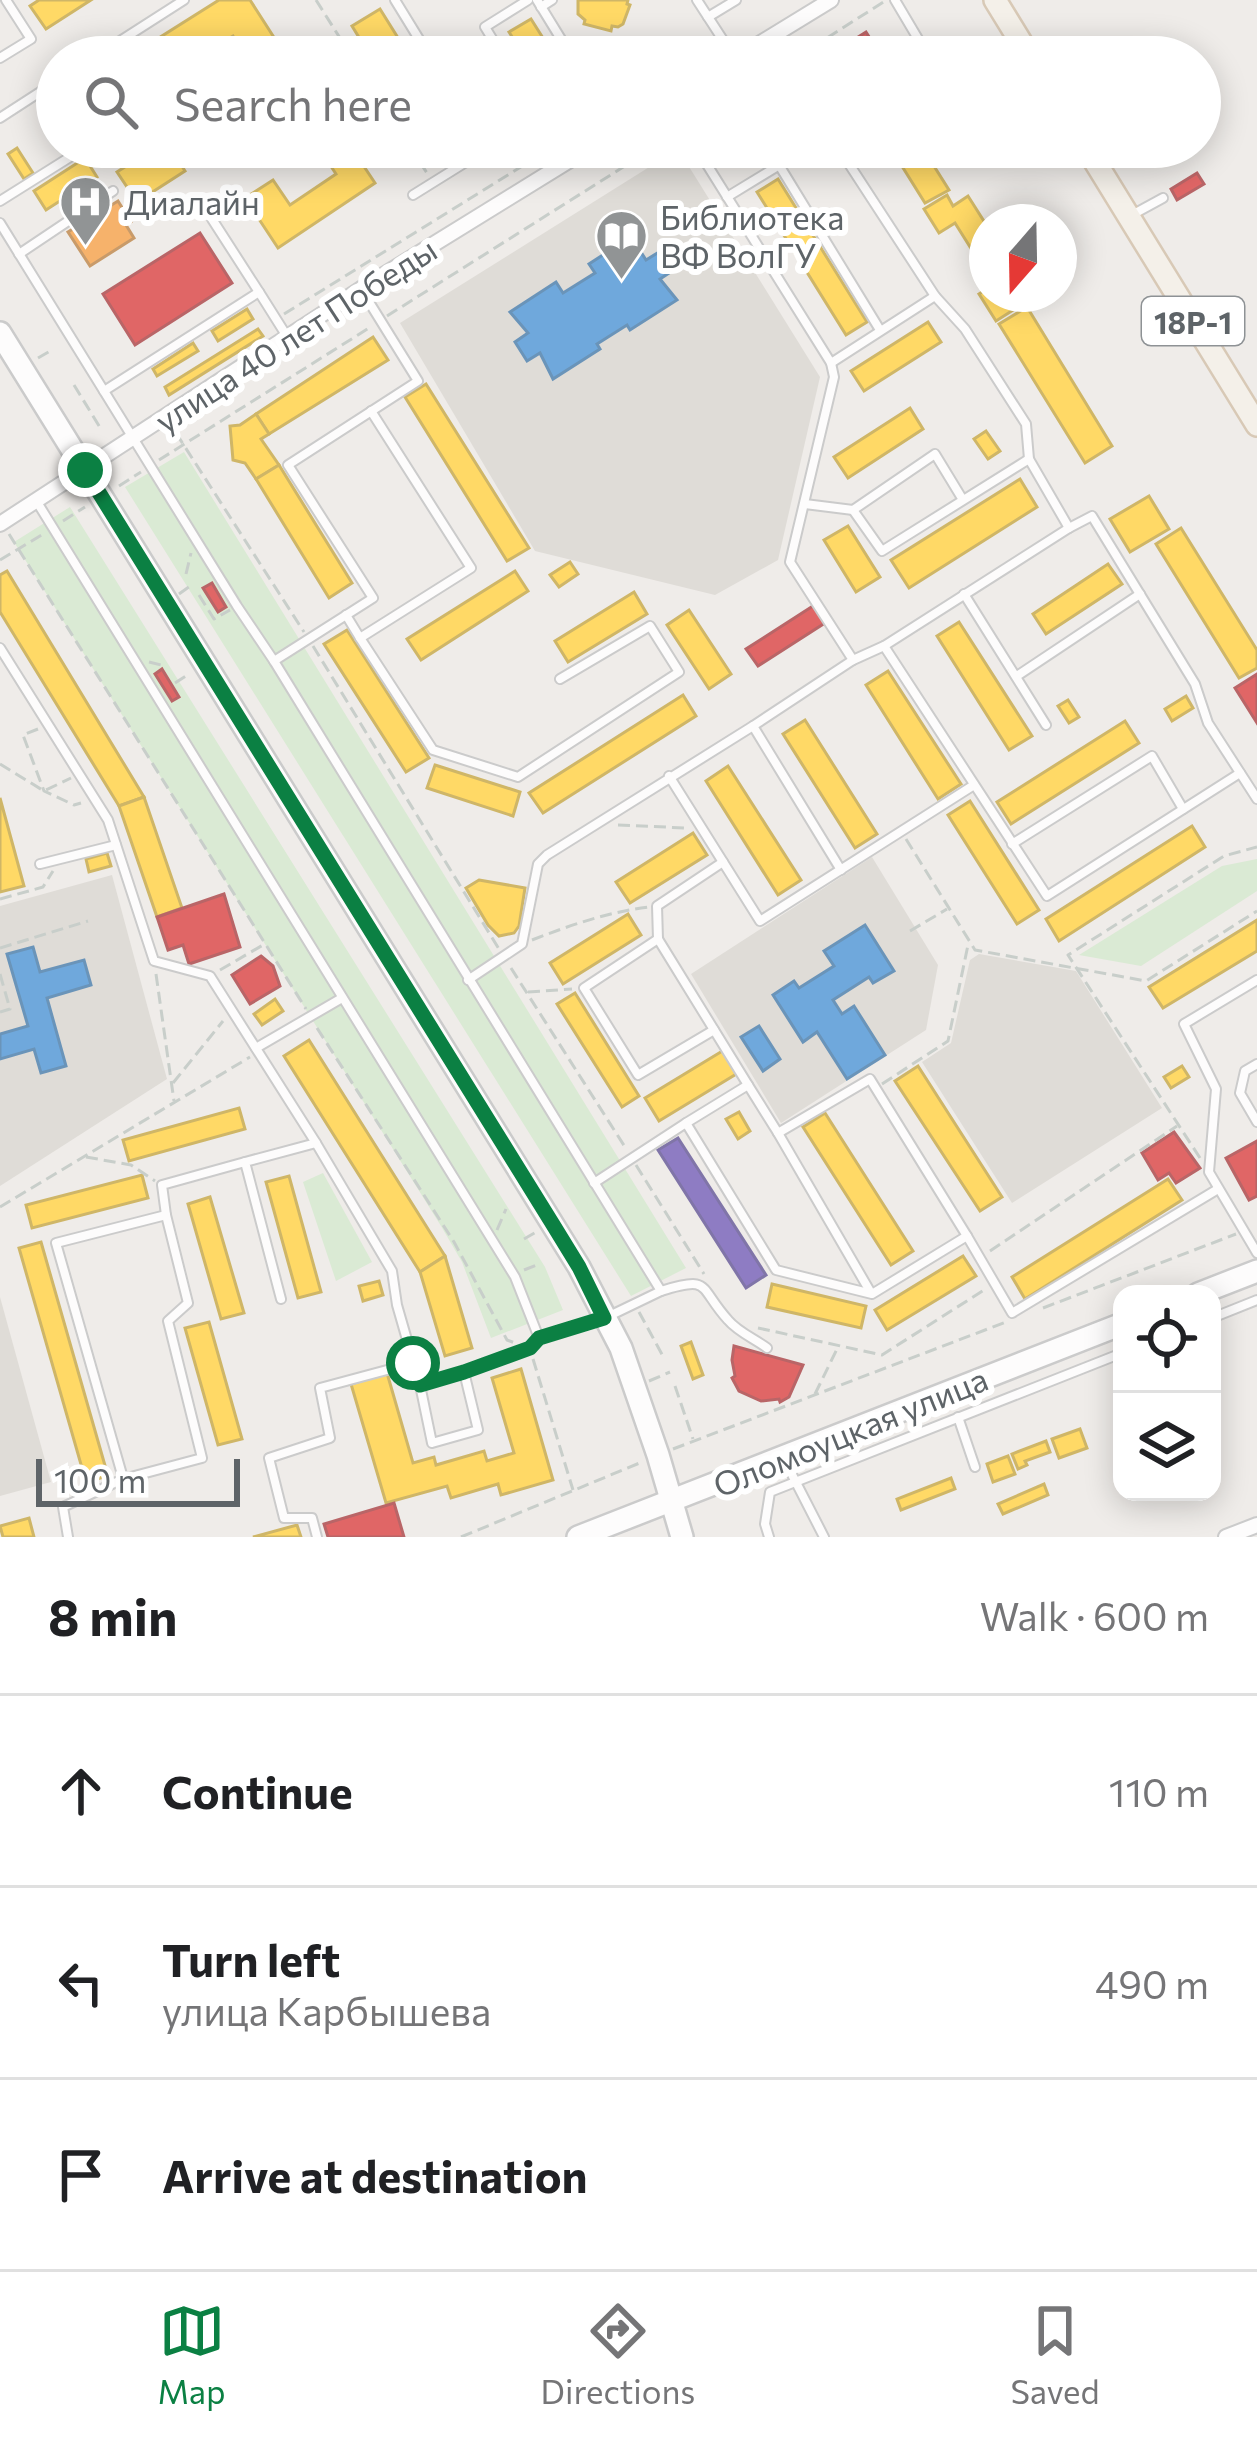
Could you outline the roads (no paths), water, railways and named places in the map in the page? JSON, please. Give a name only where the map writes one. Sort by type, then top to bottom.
[{"type":"main road","points":[[995,0],[1017,36]]},
{"type":"main road","name":"18Р-1","points":[[1099,168],[1257,424]]},
{"type":"street","points":[[771,36],[831,0]]},
{"type":"street","name":"улица 40 лет Победы","points":[[0,524],[557,168]]},
{"type":"street","points":[[0,333],[579,1267],[621,1348],[682,1537]]},
{"type":"street","points":[[1221,1285],[1257,1271]]},
{"type":"street","name":"Оломоуцкая улица","points":[[578,1537],[1113,1328]]},
{"type":"street","points":[[1227,1537],[1257,1526]]},
{"type":"lane","points":[[128,36],[184,0]]},
{"type":"lane","points":[[394,0],[417,36]]},
{"type":"lane","points":[[490,36],[485,27],[535,2],[552,0]]},
{"type":"lane","points":[[697,0],[721,36]]},
{"type":"lane","points":[[708,17],[736,0]]},
{"type":"lane","points":[[891,0],[915,36]]},
{"type":"lane","points":[[0,58],[31,39],[11,2]]},
{"type":"lane","points":[[535,2],[558,36]]},
{"type":"lane","points":[[0,118],[36,95]]},
{"type":"lane","points":[[0,201],[53,168]]},
{"type":"lane","points":[[413,195],[456,168]]},
{"type":"lane","points":[[709,168],[831,363],[834,377],[790,562],[853,660]]},
{"type":"lane","points":[[727,197],[774,168]]},
{"type":"lane","points":[[781,168],[880,330]]},
{"type":"lane","points":[[852,168],[935,296],[965,328],[1026,424],[1029,459],[1069,528]]},
{"type":"lane","points":[[19,254],[113,191]]},
{"type":"lane","points":[[1129,217],[1163,197]]},
{"type":"lane","points":[[212,219],[288,338]]},
{"type":"lane","points":[[0,223],[661,1292]]},
{"type":"lane","points":[[274,661],[373,598],[288,465],[418,381],[361,289]]},
{"type":"lane","points":[[104,391],[259,292]]},
{"type":"lane","points":[[831,363],[935,296]]},
{"type":"lane","points":[[360,638],[471,568],[371,411]]},
{"type":"lane","points":[[805,504],[854,510],[935,454],[963,500]]},
{"type":"lane","points":[[854,510],[882,551],[1029,459]]},
{"type":"lane","points":[[37,502],[513,1275],[539,1338]]},
{"type":"lane","points":[[468,980],[521,944],[538,864],[547,855],[853,660],[884,646],[1092,516],[1196,685],[1208,722],[1257,799]]},
{"type":"lane","points":[[964,594],[1046,725]]},
{"type":"lane","points":[[1017,676],[1141,594]]},
{"type":"lane","points":[[346,615],[433,750],[518,777],[679,672],[650,626],[560,679]]},
{"type":"lane","points":[[884,646],[1047,896],[1240,773]]},
{"type":"lane","points":[[0,648],[108,820],[154,962],[210,976],[392,1271],[432,1443],[478,1430],[464,1372]]},
{"type":"lane","points":[[753,726],[841,870]]},
{"type":"lane","points":[[1012,844],[1152,756],[1184,808]]},
{"type":"lane","points":[[669,776],[760,921],[974,785]]},
{"type":"lane","points":[[40,865],[116,845]]},
{"type":"lane","points":[[723,862],[657,906],[658,939],[872,1294]]},
{"type":"lane","points":[[658,939],[584,988],[638,1076],[714,1030]]},
{"type":"lane","points":[[1257,980],[1184,1024],[1216,1089],[1209,1172],[1257,1252]]},
{"type":"lane","points":[[257,1050],[342,998]]},
{"type":"lane","points":[[1257,1064],[1245,1071],[1240,1093],[1257,1122]]},
{"type":"lane","points":[[778,1133],[870,1079],[1012,1313],[1218,1189]]},
{"type":"lane","points":[[593,1183],[748,1085]]},
{"type":"lane","points":[[686,1123],[776,1270],[872,1294],[967,1236]]},
{"type":"lane","points":[[68,1537],[63,1507],[123,1479],[202,1458],[168,1321],[188,1303],[162,1185],[316,1143]]},
{"type":"lane","points":[[245,1162],[281,1299]]},
{"type":"lane","points":[[123,1479],[56,1243],[166,1215]]},
{"type":"lane","points":[[420,1385],[530,1348],[539,1338],[604,1318],[691,1282],[703,1286],[730,1324],[767,1348]]},
{"type":"lane","points":[[1221,1314],[1257,1300]]},
{"type":"lane","points":[[770,1537],[765,1524],[770,1492],[1113,1357]]},
{"type":"lane","points":[[317,1537],[313,1518],[284,1518],[269,1458],[330,1438],[320,1388],[413,1363]]},
{"type":"lane","points":[[958,1417],[975,1467]]},
{"type":"lane","points":[[783,1456],[824,1537]]},
{"type":"place","name":"Диалайн","points":[[85,247]]},
{"type":"place","name":"Библиотека ВФ ВолГУ","points":[[621,281]]}]
